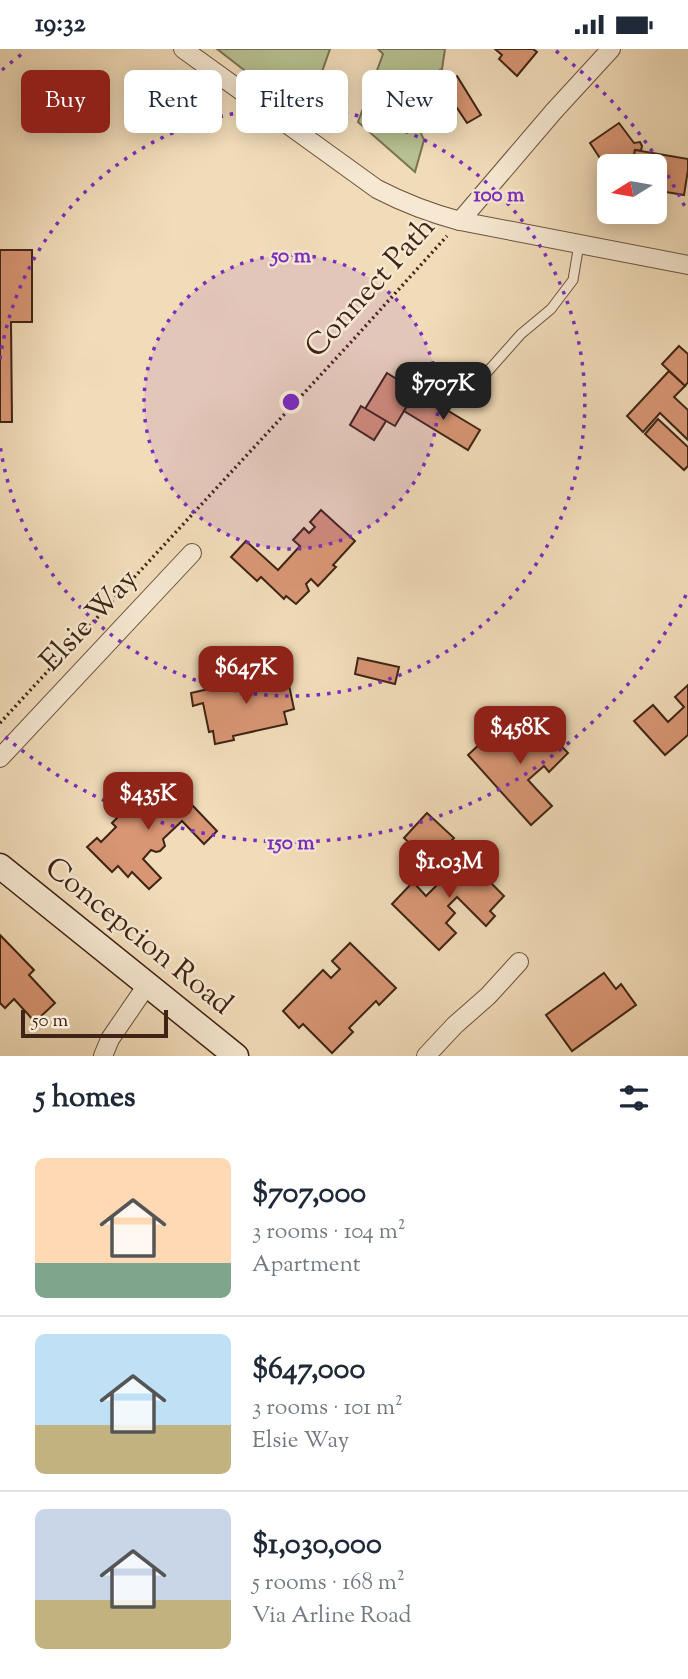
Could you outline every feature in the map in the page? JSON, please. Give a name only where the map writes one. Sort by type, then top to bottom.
[{"type":"street","points":[[183,49],[377,189],[403,203],[460,221],[688,265]]},
{"type":"street","points":[[460,221],[611,49]]},
{"type":"street","name":"Elsie Way","points":[[0,758],[192,553]]},
{"type":"street","name":"Concepcion Road","points":[[0,866],[236,1056]]},
{"type":"street","points":[[426,1056],[519,963]]},
{"type":"street","points":[[103,1056],[110,1039],[147,985]]},
{"type":"lane","points":[[466,396],[521,334],[551,309],[573,279],[579,244]]},
{"type":"path","name":"Connect Path","points":[[0,723],[460,221]]},
{"type":"green space","points":[[217,49],[330,49],[323,70],[244,70]]},
{"type":"green space","points":[[378,49],[445,49],[440,70],[377,70],[383,54]]},
{"type":"green space","points":[[371,133],[421,133],[424,140],[415,172]]},
{"type":"building","points":[[495,49],[533,49],[537,52],[517,76],[499,59],[502,55]]},
{"type":"building","points":[[457,76],[481,115],[467,123],[457,108]]},
{"type":"building","points":[[619,123],[634,143],[640,142],[642,146],[641,151],[635,150],[634,154],[597,154],[590,143]]},
{"type":"building","points":[[635,150],[659,154],[634,154]]},
{"type":"building","points":[[667,155],[688,159],[684,195],[667,192]]},
{"type":"building","points":[[0,250],[32,250],[32,322],[11,322],[12,422],[0,422]]},
{"type":"building","points":[[679,346],[688,354],[688,382],[685,386],[662,364]]},
{"type":"building","points":[[669,371],[685,386],[674,397],[688,410],[688,440],[660,413],[643,432],[627,416]]},
{"type":"building","points":[[387,373],[416,391],[395,426],[365,409]]},
{"type":"building","points":[[415,394],[480,430],[468,450],[404,411]]},
{"type":"building","points":[[361,406],[386,421],[374,440],[350,425]]},
{"type":"building","points":[[658,419],[688,447],[688,466],[684,470],[645,434]]},
{"type":"building","points":[[321,510],[355,541],[318,586],[311,579],[306,584],[309,591],[296,604],[286,596],[284,599],[261,577],[257,581],[231,557],[246,541],[278,570],[300,546],[293,540],[304,528],[309,533],[315,527],[310,522]]},
{"type":"building","points":[[358,658],[399,667],[395,684],[355,674]]},
{"type":"building","points":[[286,671],[294,709],[284,712],[287,724],[233,736],[234,740],[215,744],[213,731],[209,732],[203,703],[193,706],[191,693]]},
{"type":"building","points":[[688,685],[688,735],[665,755],[634,721],[653,705],[668,722],[684,707],[675,697]]},
{"type":"building","points":[[523,716],[541,734],[546,730],[568,753],[549,772],[544,766],[528,780],[552,806],[531,825],[468,755],[484,740],[492,749]]},
{"type":"building","points":[[171,783],[217,831],[204,844],[182,821],[163,839],[165,846],[160,851],[151,850],[143,859],[161,878],[149,889],[132,872],[128,877],[118,866],[112,872],[87,847],[97,838],[101,842],[116,827],[112,823],[151,788],[158,795]]},
{"type":"building","points":[[427,813],[454,838],[431,863],[404,838]]},
{"type":"building","points":[[459,851],[504,896],[490,911],[495,916],[486,926],[457,897],[448,906],[455,913],[446,923],[456,933],[439,950],[392,904],[413,882],[426,896],[447,875],[441,869]]},
{"type":"building","points":[[0,935],[34,970],[29,975],[55,1003],[35,1022],[14,999],[5,1008],[0,1003]]},
{"type":"building","points":[[350,943],[396,988],[379,1005],[376,1001],[349,1028],[353,1032],[332,1053],[303,1024],[299,1028],[283,1011],[323,970],[331,978],[340,969],[332,961]]},
{"type":"building","points":[[604,973],[616,989],[621,984],[636,1005],[572,1051],[546,1015]]}]
